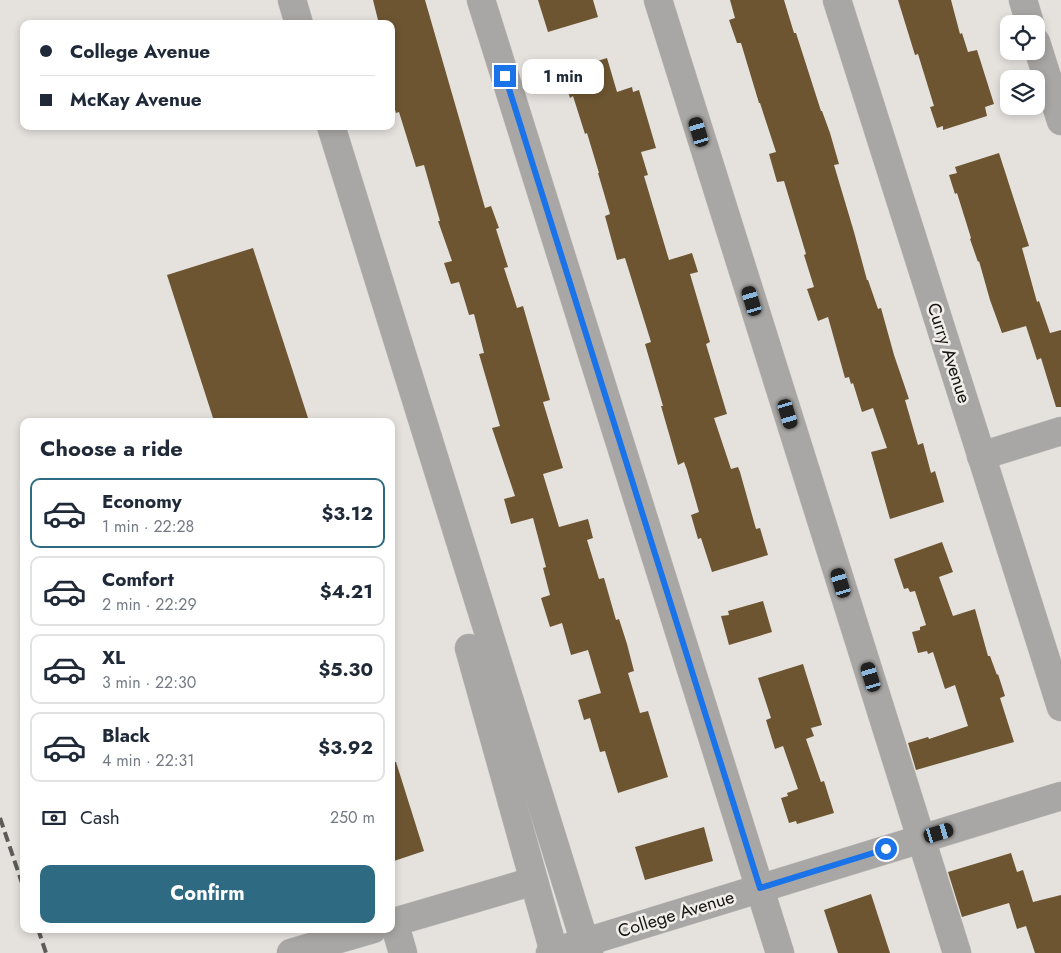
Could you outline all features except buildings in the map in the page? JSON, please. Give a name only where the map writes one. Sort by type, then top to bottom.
[{"type":"street","points":[[292,0],[298,20]]},
{"type":"street","points":[[481,0],[780,953]]},
{"type":"street","points":[[658,0],[957,953]]},
{"type":"street","name":"Curry Avenue","points":[[837,0],[1061,707]]},
{"type":"street","points":[[1023,0],[1027,15]]},
{"type":"street","points":[[1042,60],[1061,121]]},
{"type":"street","points":[[332,130],[587,948]]},
{"type":"street","points":[[981,456],[1061,431]]},
{"type":"street","points":[[469,648],[552,952]]},
{"type":"street","name":"College Avenue","points":[[552,952],[587,948],[760,888],[1061,796]]},
{"type":"street","points":[[395,922],[534,881]]},
{"type":"street","points":[[291,953],[359,933]]},
{"type":"street","points":[[391,933],[403,953]]},
{"type":"railway","points":[[0,818],[20,877]]},
{"type":"railway","points":[[39,933],[46,953]]},
{"type":"route","points":[[505,76],[760,888],[886,849]]}]
